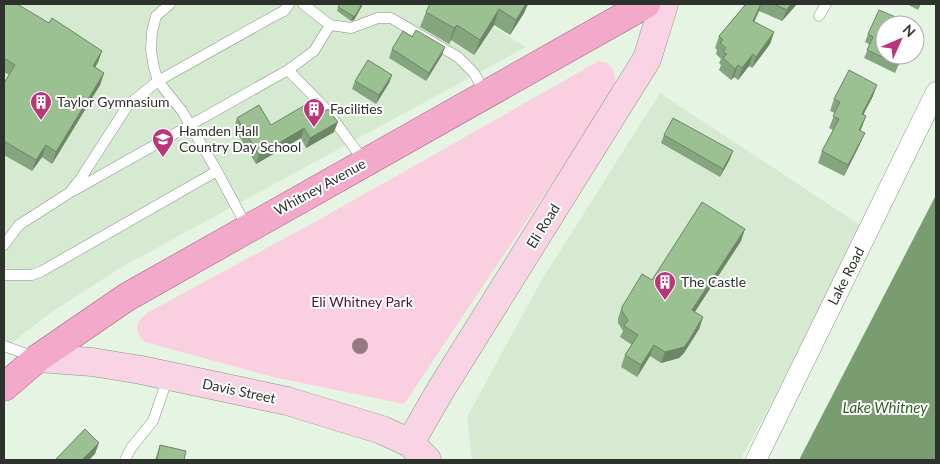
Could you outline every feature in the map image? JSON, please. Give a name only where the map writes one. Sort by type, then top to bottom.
[{"type":"main road","name":"Whitney Avenue","points":[[4,387],[38,358],[127,296],[646,4]]},
{"type":"main road","name":"Eli Road","points":[[419,452],[440,391],[647,59],[664,4]]},
{"type":"main road","name":"Davis Street","points":[[38,358],[92,362],[287,401],[382,430],[419,452]]},
{"type":"street","name":"Lake Road","points":[[756,460],[936,92]]},
{"type":"lane","points":[[170,4],[156,16],[152,32],[151,50],[158,81],[191,125],[247,228]]},
{"type":"lane","points":[[69,193],[81,178],[128,105],[158,81],[279,14],[289,4]]},
{"type":"lane","points":[[302,4],[330,25],[351,28],[378,18],[391,18],[458,57],[474,72],[486,94]]},
{"type":"lane","points":[[820,16],[826,4]]},
{"type":"lane","points":[[4,246],[19,225],[69,193],[288,70],[314,52],[330,25]]},
{"type":"lane","points":[[288,70],[325,108],[365,162]]},
{"type":"lane","points":[[4,275],[32,275],[42,271],[217,171]]},
{"type":"lane","points":[[4,346],[38,358]]},
{"type":"lane","points":[[125,460],[131,448],[153,421],[168,376]]},
{"type":"shaded area","name":"Hamden Hall Country Day School","points":[[4,4],[455,4],[526,47],[120,268],[49,314],[4,349]]},
{"type":"shaded area","points":[[660,93],[860,225],[771,404],[740,460],[472,460],[467,417],[541,281]]},
{"type":"green space","name":"Eli Whitney Park","points":[[599,61],[609,65],[614,73],[615,83],[612,93],[404,404],[273,377],[145,342],[139,334],[137,330],[138,324],[147,313],[322,218]]},
{"type":"water","name":"Lake Whitney","points":[[936,195],[936,460],[799,460]]},
{"type":"building","name":"Taylor Gymnasium","points":[[4,4],[17,4],[49,23],[52,18],[102,51],[93,66],[104,73],[56,152],[46,145],[36,160],[4,141],[4,83],[15,65],[4,58]]},
{"type":"building","points":[[340,4],[362,4],[355,16],[353,16],[338,7]]},
{"type":"building","points":[[430,4],[526,4],[516,20],[499,9],[480,40],[457,25],[454,28],[426,12]]},
{"type":"building","points":[[746,4],[761,4],[753,21],[774,32],[756,57],[753,54],[742,68],[738,65],[735,69],[723,58],[727,54],[723,52],[726,48],[720,43],[723,40],[719,36]]},
{"type":"building","points":[[773,4],[791,4],[787,10]]},
{"type":"building","points":[[879,10],[891,15],[877,15]]},
{"type":"building","points":[[875,19],[875,54],[867,50],[873,37],[868,34]]},
{"type":"building","points":[[416,30],[445,47],[429,73],[392,49],[403,31],[412,37]]},
{"type":"building","points":[[368,60],[392,75],[379,95],[355,81]]},
{"type":"building","points":[[849,70],[877,85],[862,114],[866,116],[859,130],[865,133],[848,165],[822,151],[839,119],[833,116],[840,102],[834,99]]},
{"type":"building","points":[[317,98],[325,111],[328,109],[338,122],[310,138],[304,128],[259,155],[237,118],[259,105],[271,125]]},
{"type":"building","points":[[673,118],[733,151],[723,169],[664,135]]},
{"type":"building","name":"The Castle","points":[[702,202],[745,229],[692,310],[703,317],[688,342],[684,347],[665,352],[654,345],[641,365],[625,355],[638,335],[624,326],[628,320],[622,311],[622,307],[642,274],[652,280]]},
{"type":"building","points":[[85,429],[99,443],[82,460],[55,460]]},
{"type":"building","points":[[160,445],[186,451],[184,460],[157,460]]},
{"type":"place","name":"Taylor Gymnasium","points":[[41,121]]},
{"type":"place","name":"Facilities","points":[[314,128]]},
{"type":"place","name":"Hamden Hall Country Day School","points":[[163,158]]},
{"type":"place","name":"The Castle","points":[[665,301]]}]
